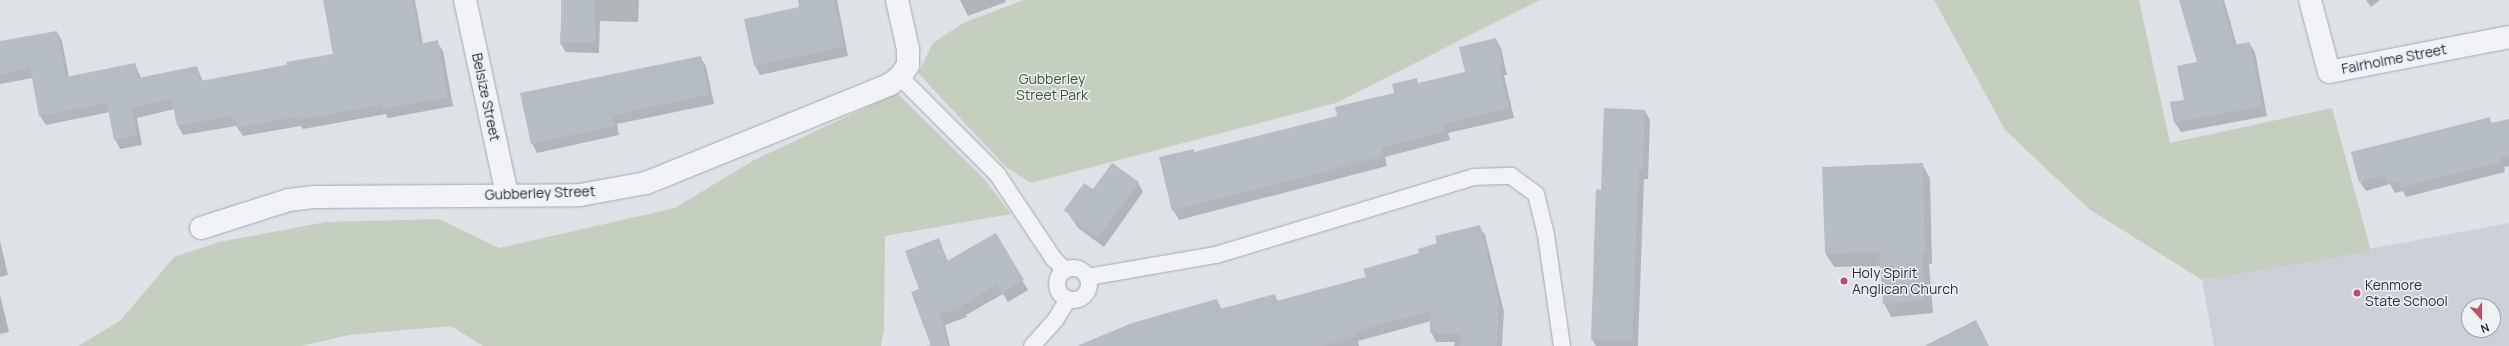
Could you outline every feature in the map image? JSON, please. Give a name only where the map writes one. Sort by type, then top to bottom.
[{"type":"street","name":"Belsize Street","points":[[465,0],[507,195]]},
{"type":"street","points":[[897,0],[908,49],[908,65],[900,77]]},
{"type":"street","name":"Fairholme Street","points":[[2310,0],[2329,72],[2509,38]]},
{"type":"street","name":"Gubberley Street","points":[[201,228],[289,200],[313,197],[580,195],[646,183],[890,85],[900,77]]},
{"type":"lane","points":[[900,77],[997,174],[1053,258],[1065,270]]},
{"type":"lane","points":[[1088,277],[1088,290],[1085,295],[1074,300],[1068,300],[1060,294],[1056,286],[1058,276],[1065,270],[1078,269],[1088,277],[1216,255],[1474,177],[1511,176],[1536,194],[1546,235],[1562,346]]},
{"type":"lane","points":[[1032,346],[1056,320],[1068,300]]},
{"type":"shaded area","name":"Kenmore State School","points":[[2509,223],[2509,346],[2214,346],[2202,280]]},
{"type":"green space","name":"Gubberley Street Park","points":[[1024,0],[1540,0],[1336,103],[1031,183],[1006,167],[918,73],[933,43],[963,23]]},
{"type":"green space","points":[[1934,0],[2139,0],[2170,143],[2332,108],[2371,251],[2202,280],[2089,209],[2005,130]]},
{"type":"green space","points":[[897,93],[985,180],[1011,214],[885,236],[884,329],[881,346],[483,346],[451,326],[349,335],[302,346],[78,346],[120,321],[174,257],[219,242],[326,222],[439,219],[499,248],[675,208],[754,160]]},
{"type":"building","points":[[323,0],[412,0],[420,44],[438,40],[448,97],[382,109],[382,105],[297,120],[296,117],[237,128],[236,120],[232,121],[231,116],[177,126],[172,99],[132,108],[137,136],[114,140],[107,103],[39,116],[30,68],[0,74],[0,41],[57,31],[66,77],[135,63],[138,78],[197,66],[200,81],[287,65],[286,62],[333,54]]},
{"type":"building","points":[[561,0],[595,0],[595,43],[561,43]]},
{"type":"building","points":[[798,0],[834,0],[844,47],[754,66],[744,19],[799,7]]},
{"type":"building","points":[[2179,0],[2222,0],[2235,45],[2250,42],[2262,106],[2174,123],[2170,102],[2184,100],[2177,66],[2197,62]]},
{"type":"building","points":[[1496,38],[1503,65],[1499,66],[1509,108],[1443,124],[1445,131],[1381,148],[1383,156],[1172,211],[1159,157],[1194,149],[1194,152],[1337,116],[1335,107],[1394,93],[1392,84],[1417,78],[1418,83],[1465,72],[1459,47]]},
{"type":"building","points":[[701,56],[709,95],[612,115],[615,126],[531,144],[520,93]]},
{"type":"building","points":[[1604,108],[1645,110],[1643,170],[1639,170],[1632,341],[1591,339],[1596,189],[1601,190]]},
{"type":"building","points":[[2490,117],[2491,123],[2509,119],[2509,155],[2499,158],[2500,162],[2400,188],[2398,181],[2389,184],[2384,176],[2359,182],[2351,152]]},
{"type":"building","points":[[1112,163],[1139,182],[1098,238],[1072,219],[1073,217],[1064,210],[1084,183],[1093,189]]},
{"type":"building","points":[[1923,163],[1925,251],[1922,251],[1925,300],[1883,304],[1879,252],[1825,254],[1822,167]]},
{"type":"building","points":[[1480,225],[1499,302],[1497,346],[1460,346],[1461,334],[1430,333],[1430,311],[1354,332],[1355,337],[1322,346],[1077,346],[1132,323],[1217,299],[1220,309],[1275,294],[1277,301],[1366,277],[1363,269],[1419,253],[1418,249],[1437,243],[1435,236]]},
{"type":"building","points":[[996,233],[1024,280],[1002,293],[997,285],[962,305],[962,307],[940,315],[948,346],[931,346],[911,292],[919,289],[905,251],[939,238],[947,261]]},
{"type":"building","points":[[1976,320],[1989,346],[1924,346]]},
{"type":"place","name":"Holy Spirit Anglican Church","points":[[1844,281]]},
{"type":"place","name":"Kenmore State School","points":[[2357,293]]}]
